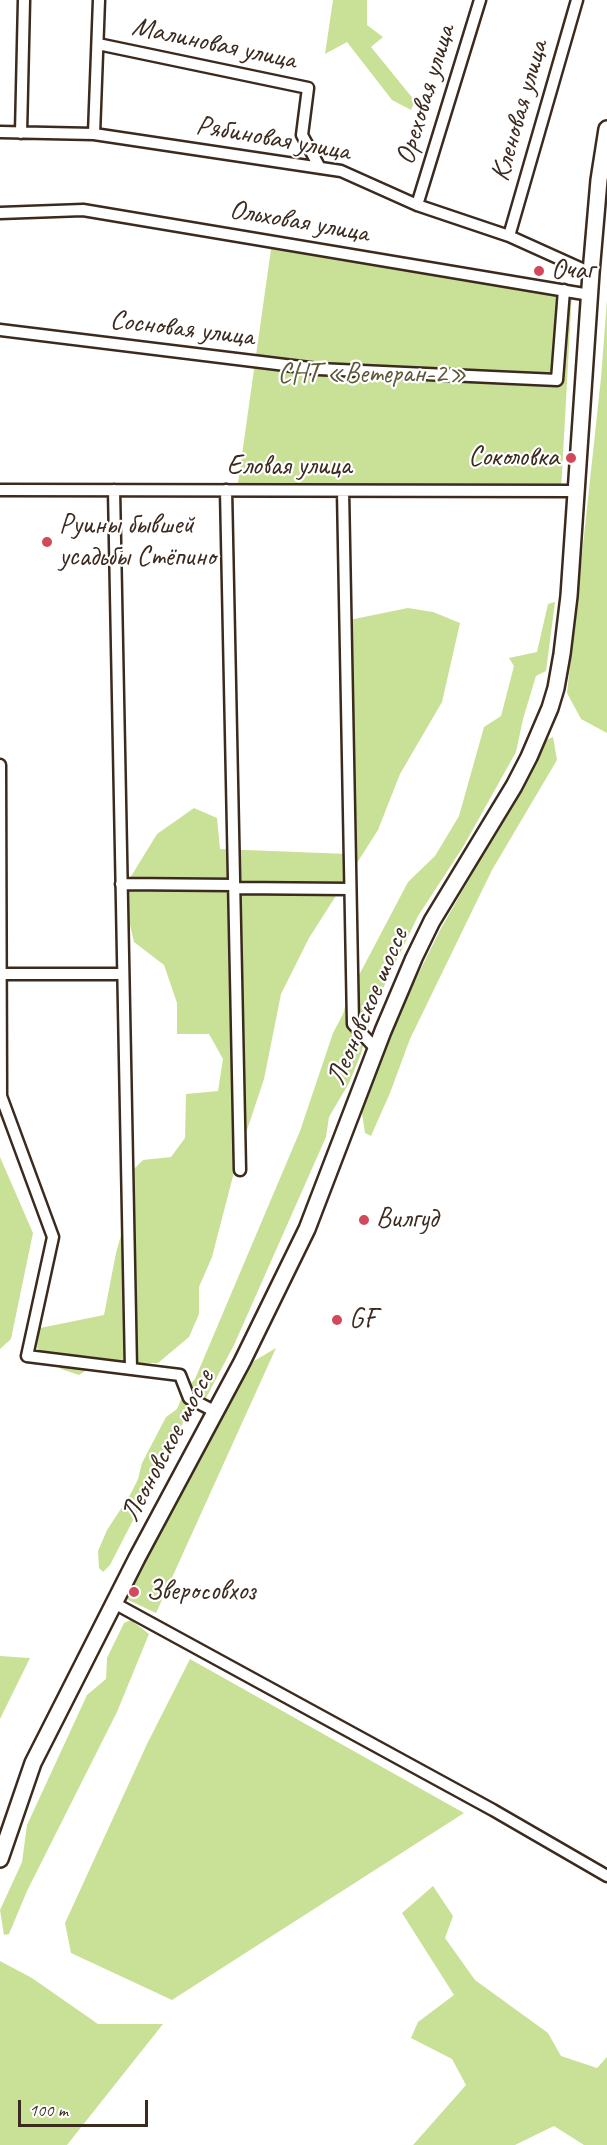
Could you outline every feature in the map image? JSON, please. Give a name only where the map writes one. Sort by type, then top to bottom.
[{"type":"main road","name":"Леоновское шоссе","points":[[0,1859],[33,1763],[114,1603],[216,1412],[307,1228],[376,1049],[414,958],[432,921],[514,786],[550,708],[562,654],[577,491],[591,273],[599,180],[607,129]]},
{"type":"street","points":[[21,133],[24,0]]},
{"type":"street","points":[[94,134],[99,0]]},
{"type":"street","name":"Ореховая улица","points":[[417,205],[480,0]]},
{"type":"street","name":"Кленовая улица","points":[[509,236],[577,0]]},
{"type":"street","name":"Малиновая улица","points":[[98,44],[308,88],[302,135],[320,168]]},
{"type":"street","name":"Рябиновая улица","points":[[0,132],[94,134],[341,171],[417,205],[509,236],[591,273]]},
{"type":"street","name":"Ольховая улица","points":[[0,213],[83,210],[590,295]]},
{"type":"street","name":"Сосновая улица","points":[[0,330],[318,369],[557,380],[564,290]]},
{"type":"street","name":"Еловая улица","points":[[0,490],[577,491]]},
{"type":"street","points":[[114,490],[131,1369]]},
{"type":"street","points":[[226,490],[240,1170]]},
{"type":"street","points":[[343,491],[353,1024],[376,1049]]},
{"type":"street","points":[[0,765],[1,1096],[53,1237],[27,1356],[180,1376],[189,1398],[216,1412]]},
{"type":"street","points":[[121,884],[350,890]]},
{"type":"street","points":[[1,974],[123,974]]},
{"type":"street","points":[[114,1603],[493,1810],[607,1876]]},
{"type":"green space","points":[[333,0],[367,0],[367,25],[383,37],[371,47],[415,101],[411,110],[392,100],[347,42],[325,54]]},
{"type":"green space","name":"СНТ «Ветеран-2»","points":[[272,242],[572,292],[561,491],[237,490]]},
{"type":"green space","points":[[607,300],[607,733],[581,719],[567,693],[601,378]]},
{"type":"green space","points":[[555,602],[546,671],[536,676],[516,752],[463,847],[418,916],[373,1009],[361,1054],[349,1083],[329,1117],[326,1137],[234,1345],[206,1398],[183,1423],[110,1565],[103,1572],[99,1568],[98,1551],[107,1530],[130,1495],[138,1479],[142,1463],[166,1417],[177,1409],[185,1390],[195,1379],[300,1131],[348,996],[408,882],[435,856],[459,816],[484,727],[501,716],[514,666],[509,658],[537,652],[548,604]]},
{"type":"green space","points":[[408,608],[433,612],[460,623],[442,702],[400,774],[378,830],[309,938],[281,994],[264,1079],[238,1157],[212,1257],[199,1287],[199,1314],[189,1337],[158,1363],[97,1363],[79,1375],[61,1369],[37,1348],[40,1328],[104,1315],[116,1253],[127,1214],[121,1182],[143,1160],[171,1157],[185,1138],[186,1094],[218,1091],[223,1059],[209,1034],[177,1034],[177,1003],[164,965],[134,942],[126,908],[130,878],[157,834],[194,808],[217,818],[220,849],[348,854],[349,620]]},
{"type":"green space","points":[[553,737],[557,760],[492,870],[410,1039],[371,1136],[365,1133],[361,1107],[402,1007],[440,930],[492,839],[541,742]]},
{"type":"green space","points":[[0,1157],[33,1233],[11,1339],[0,1349]]},
{"type":"green space","points":[[276,1348],[156,1613],[122,1597],[254,1361]]},
{"type":"green space","points":[[131,1620],[149,1634],[117,1712],[27,1891],[9,1934],[4,1935],[0,1910],[22,1862],[27,1825],[87,1695],[106,1679],[107,1658],[124,1623]]},
{"type":"green space","points":[[0,1656],[30,1658],[0,1719]]},
{"type":"green space","points":[[190,1659],[464,1813],[172,2000],[71,1953],[65,1923],[147,1744]]},
{"type":"green space","points":[[433,1886],[453,1916],[445,1938],[475,1980],[548,2033],[561,2056],[597,2068],[607,2057],[607,2145],[584,2145],[554,2126],[515,2145],[413,2145],[466,2085],[452,2059],[411,2038],[418,2022],[454,1995],[402,1913]]},
{"type":"green space","points":[[0,1961],[32,1978],[98,2024],[163,2024],[67,2145],[0,2145]]},
{"type":"place","name":"Очаг","points":[[539,271]]},
{"type":"place","name":"Соколовка","points":[[571,458]]},
{"type":"place","name":"Руины бывшей усадьбы Стёпино","points":[[47,542]]},
{"type":"place","name":"Вилгуд","points":[[364,1220]]},
{"type":"place","name":"GF","points":[[337,1320]]},
{"type":"place","name":"Зверосовхоз","points":[[134,1592]]}]
